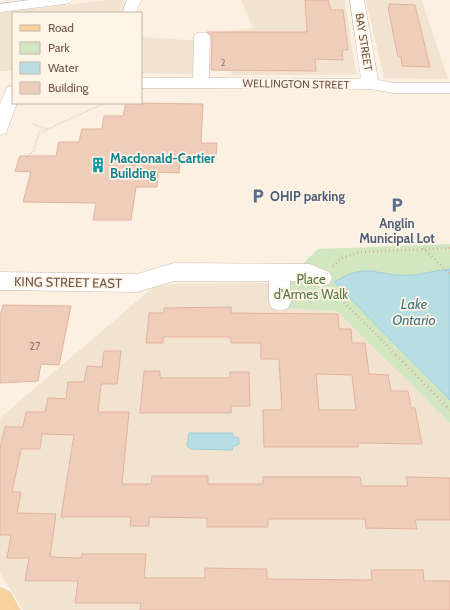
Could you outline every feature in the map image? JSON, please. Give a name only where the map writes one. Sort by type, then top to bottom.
[{"type":"main road","points":[[0,602],[5,610]]},
{"type":"street","points":[[0,8],[65,0]]},
{"type":"street","points":[[129,12],[134,0]]},
{"type":"street","name":"BAY STREET","points":[[356,0],[370,84]]},
{"type":"street","points":[[201,83],[202,36]]},
{"type":"street","name":"WELLINGTON STREET","points":[[142,83],[370,84],[394,88],[450,88]]},
{"type":"street","points":[[0,85],[12,85]]},
{"type":"street","points":[[0,129],[12,94]]},
{"type":"street","name":"KING STREET EAST","points":[[0,281],[137,283],[174,272],[310,273],[321,278]]},
{"type":"street","points":[[279,273],[280,302]]},
{"type":"path","points":[[29,154],[33,152],[39,132],[103,104]]},
{"type":"path","points":[[33,124],[48,128]]},
{"type":"path","points":[[423,248],[450,274]]},
{"type":"path","points":[[450,248],[360,252],[342,258],[321,278],[450,410]]},
{"type":"shaded area","points":[[108,0],[124,0],[119,12],[12,12],[12,71],[0,71],[0,13]]},
{"type":"shaded area","points":[[241,0],[345,0],[356,75],[232,75],[217,33],[253,28]]},
{"type":"shaded area","points":[[366,0],[422,0],[448,79],[384,78]]},
{"type":"shaded area","points":[[142,37],[199,41],[197,74],[142,73]]},
{"type":"shaded area","points":[[272,283],[284,308],[337,310],[450,423],[450,610],[23,610],[0,573],[0,418],[157,284]]},
{"type":"green space","name":"Place d'Armes Walk","points":[[450,244],[450,269],[413,275],[391,275],[377,271],[334,282],[450,400],[450,423],[337,311],[284,308],[287,279],[318,249]]},
{"type":"water","name":"Lake Ontario","points":[[450,269],[450,400],[334,282],[357,272],[374,271],[391,274],[413,275]]},
{"type":"water","points":[[189,433],[233,433],[233,436],[239,438],[239,444],[232,447],[233,450],[191,449],[187,446]]},
{"type":"building","points":[[305,0],[328,0],[331,10],[343,10],[348,50],[342,50],[343,60],[315,59],[316,71],[211,70],[212,36],[207,32],[307,32]]},
{"type":"building","points":[[389,4],[415,5],[430,67],[402,66],[401,57],[398,57],[388,7],[390,7]]},
{"type":"building","name":"Macdonald-Cartier Building","points":[[126,104],[203,104],[201,143],[217,143],[216,158],[180,158],[179,173],[158,172],[157,187],[136,187],[131,220],[93,220],[96,203],[23,202],[31,172],[15,171],[20,156],[56,156],[59,142],[79,142],[82,129],[102,129],[104,116],[123,116]]},
{"type":"building","points":[[3,305],[71,306],[59,365],[41,364],[38,381],[0,383],[0,316]]},
{"type":"building","points":[[231,307],[231,313],[338,314],[339,329],[351,329],[352,343],[365,343],[369,374],[388,375],[391,391],[408,391],[411,408],[415,408],[422,444],[358,443],[358,447],[264,447],[263,410],[282,410],[279,359],[261,359],[261,343],[231,343],[230,337],[163,337],[163,343],[146,343],[149,313],[164,313],[164,308]],"holes":[[[316,374],[352,375],[356,410],[319,410]]]},
{"type":"building","points":[[104,351],[121,351],[117,384],[101,384],[98,412],[129,412],[122,484],[151,484],[152,476],[208,476],[208,484],[263,484],[263,477],[360,477],[362,486],[408,486],[406,477],[450,478],[450,520],[415,520],[417,529],[366,528],[365,519],[268,519],[268,527],[207,527],[207,518],[149,517],[149,526],[130,526],[131,517],[61,517],[74,435],[42,434],[40,449],[21,449],[12,492],[21,492],[17,513],[56,514],[50,557],[81,558],[82,554],[146,554],[144,578],[205,578],[205,568],[267,569],[267,579],[372,580],[371,570],[423,570],[424,581],[450,581],[450,610],[140,610],[141,603],[75,603],[78,581],[25,581],[29,558],[7,558],[11,535],[0,535],[0,448],[5,427],[23,427],[26,412],[45,412],[48,398],[66,399],[68,382],[84,382],[87,366],[102,367]]},
{"type":"building","points":[[144,371],[160,371],[160,378],[230,378],[230,372],[249,372],[250,406],[231,406],[231,413],[140,413]]},
{"type":"place","name":"Macdonald-Cartier Building","points":[[98,165]]},
{"type":"place","name":"OHIP parking","points":[[258,196]]},
{"type":"place","name":"Anglin Municipal Lot","points":[[397,205]]}]
